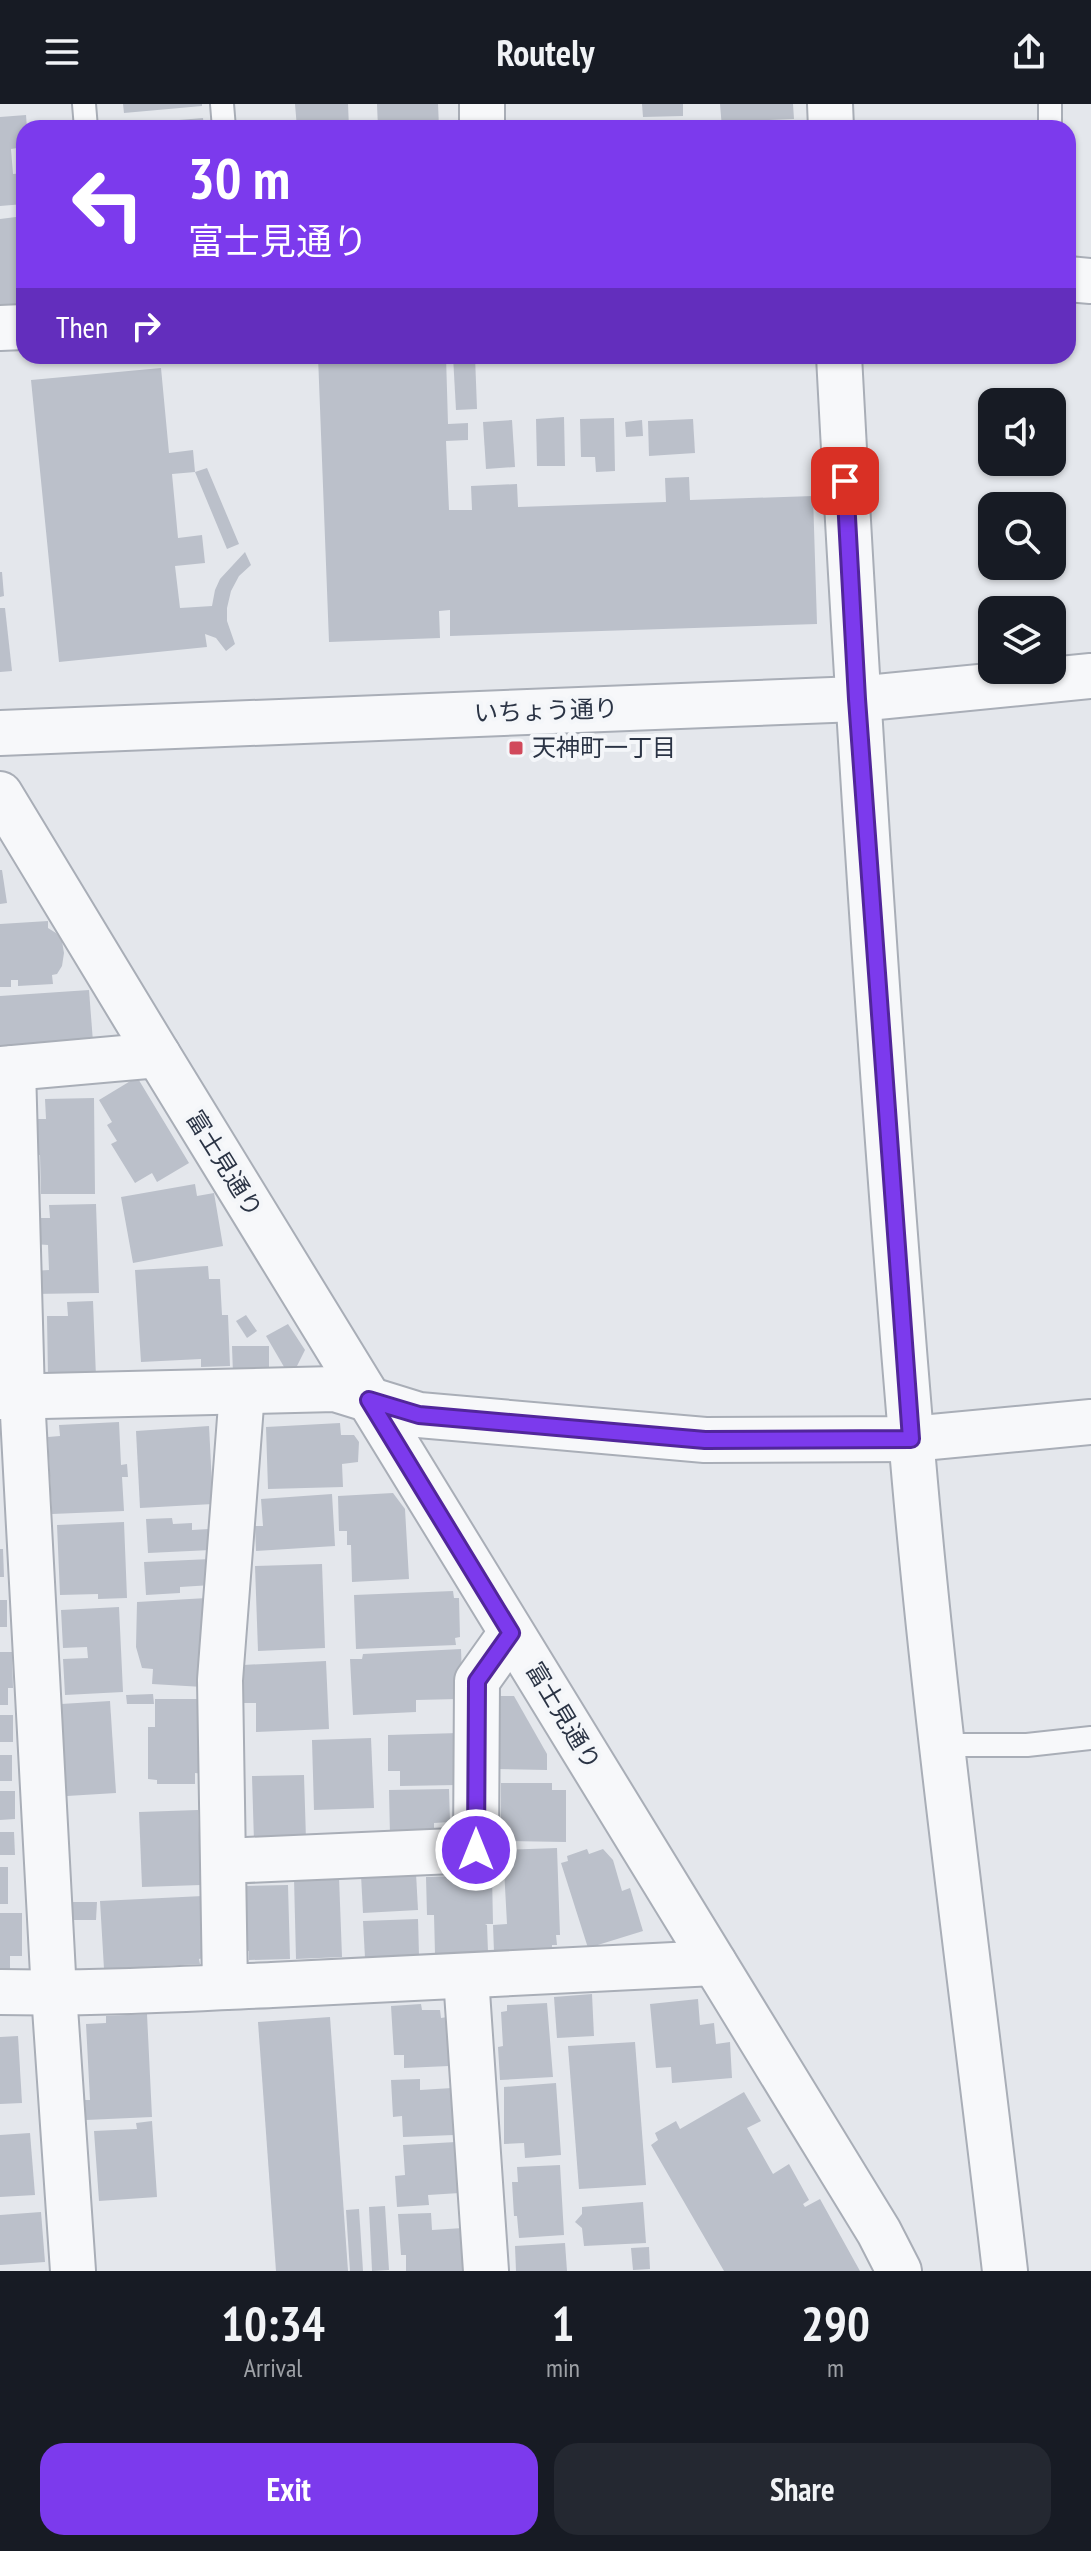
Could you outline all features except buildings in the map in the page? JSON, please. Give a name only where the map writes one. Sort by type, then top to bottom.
[{"type":"street","points":[[839,364],[857,699],[911,1439],[943,1745],[1005,2271]]},
{"type":"street","name":"いちょう通り","points":[[0,733],[857,699],[1091,676]]},
{"type":"street","name":"富士見通り","points":[[0,794],[879,2232],[899,2271]]},
{"type":"street","points":[[73,2271],[11,1396],[6,1069],[158,1055]]},
{"type":"street","points":[[11,1396],[335,1389],[419,1415],[705,1440],[911,1439],[1091,1422]]},
{"type":"street","points":[[225,1987],[220,1680],[242,1392]]},
{"type":"street","points":[[224,1861],[476,1850],[477,1681],[511,1633]]},
{"type":"street","points":[[0,1992],[225,1987],[714,1963]]},
{"type":"street","points":[[466,1977],[486,2271]]},
{"type":"lane","points":[[943,1745],[1027,1745],[1091,1738]]},
{"type":"place","name":"天神町一丁目","points":[[516,748]]},
{"type":"route","points":[[476,1850],[477,1681],[511,1633],[369,1400],[419,1415],[705,1440],[911,1439],[857,699],[845,481]]}]
